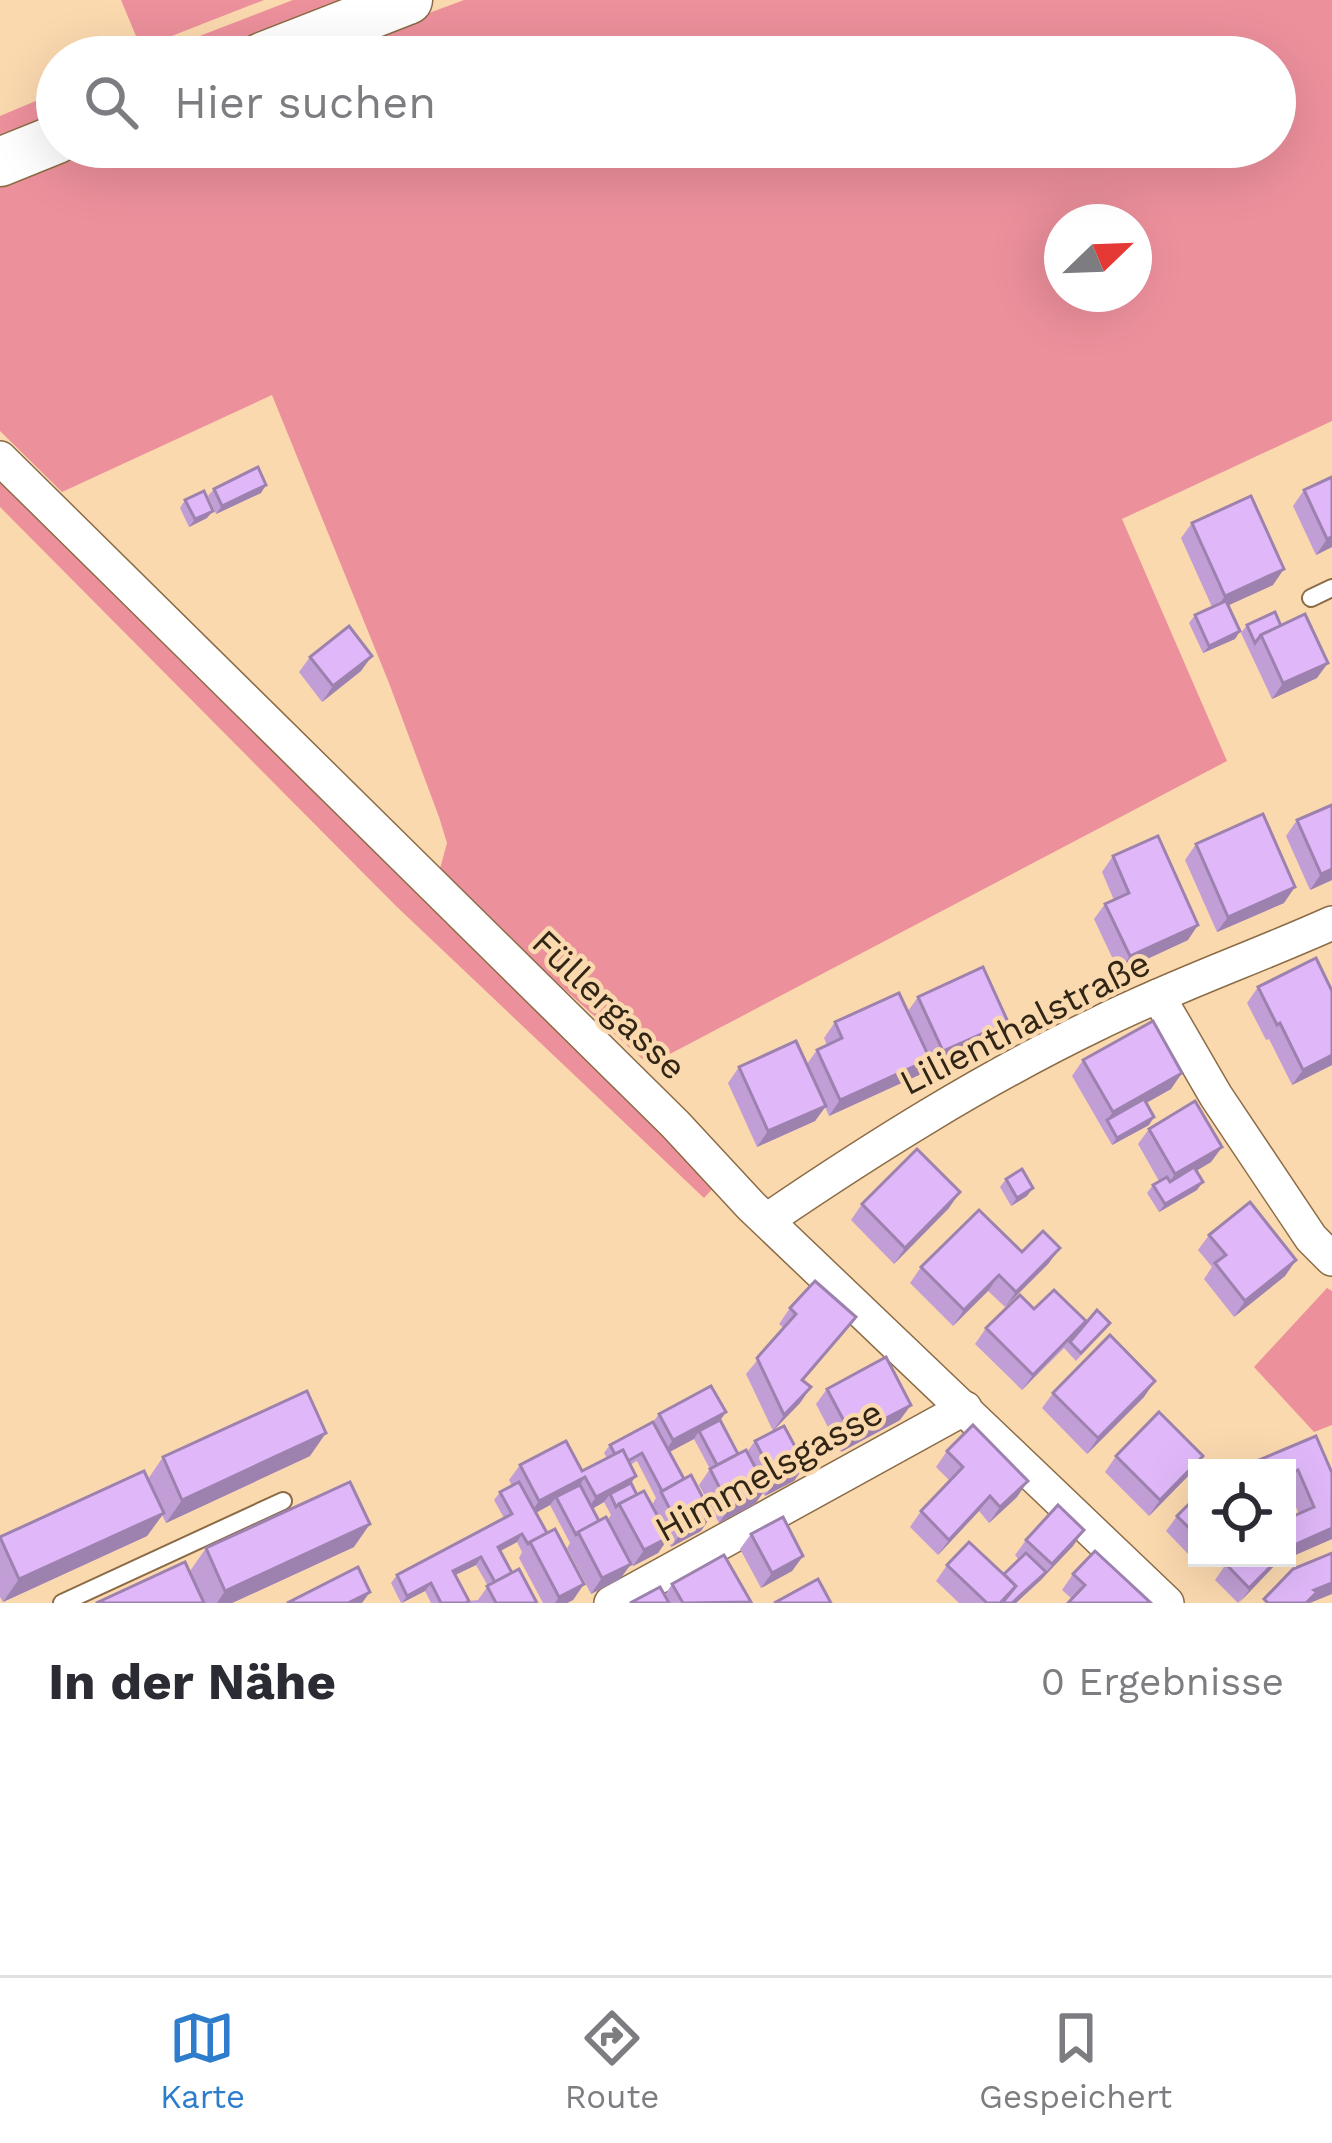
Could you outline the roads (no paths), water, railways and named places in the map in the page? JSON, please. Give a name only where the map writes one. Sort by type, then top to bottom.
[{"type":"main road","points":[[316,36],[408,0]]},
{"type":"main road","points":[[0,162],[36,147]]},
{"type":"street","name":"Füllergasse","points":[[0,458],[675,1124],[726,1181],[1167,1603]]},
{"type":"street","name":"Lilienthalstraße","points":[[767,1220],[937,1109],[1034,1055],[1158,996],[1332,923]]},
{"type":"street","points":[[1158,996],[1216,1096],[1311,1238],[1332,1259]]},
{"type":"street","name":"Himmelsgasse","points":[[610,1603],[965,1408]]},
{"type":"lane","points":[[1311,598],[1332,588]]},
{"type":"lane","points":[[62,1603],[283,1501]]},
{"type":"lane","points":[[173,1550],[181,1568]]}]
